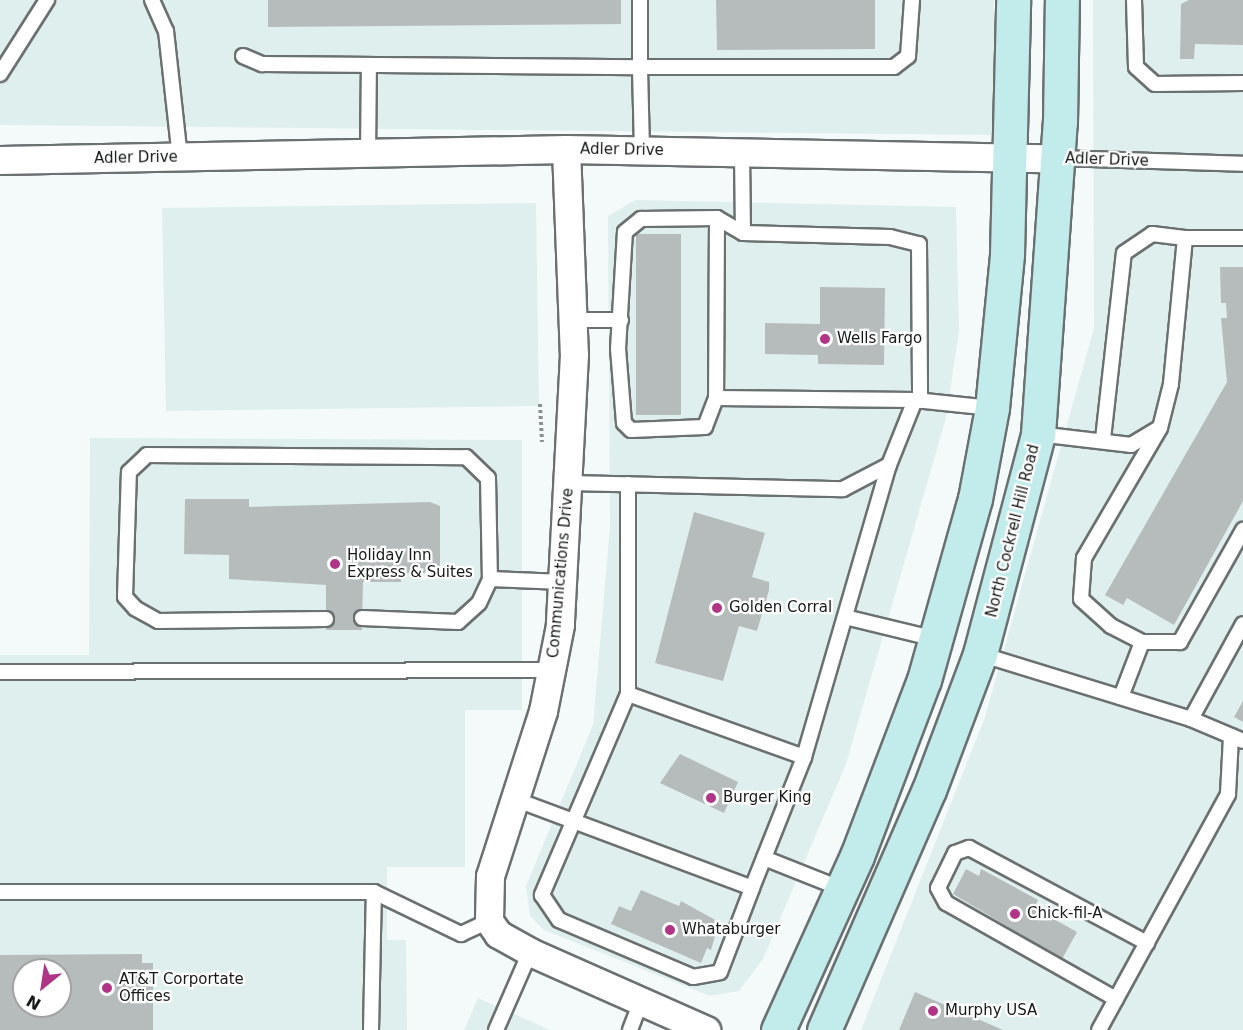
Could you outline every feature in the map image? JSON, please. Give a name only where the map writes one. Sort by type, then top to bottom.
[{"type":"main road","points":[[778,1030],[842,889],[938,640],[973,509],[992,408],[1007,254],[1013,0]]},
{"type":"main road","name":"North Cockrell Hill Road","points":[[824,1030],[929,790],[980,654],[1038,434],[1057,158],[1062,0]]},
{"type":"main road","points":[[938,640],[980,654]]},
{"type":"street","name":"Adler Drive","points":[[0,160],[566,149],[1057,158]]},
{"type":"street","name":"Communications Drive","points":[[489,921],[490,876],[517,800],[553,670],[563,582],[569,483],[573,320],[566,149]]},
{"type":"street","points":[[489,921],[498,934],[530,952],[706,1030]]},
{"type":"lane","points":[[0,74],[47,0]]},
{"type":"lane","points":[[152,0],[166,31],[180,158]]},
{"type":"lane","points":[[640,0],[642,150]]},
{"type":"lane","points":[[243,56],[262,64],[894,66],[908,56],[912,0]]},
{"type":"lane","points":[[1134,0],[1136,67],[1155,84],[1243,83]]},
{"type":"lane","points":[[368,154],[369,65]]},
{"type":"lane","points":[[742,152],[743,233]]},
{"type":"lane","name":"Adler Drive","points":[[1057,158],[1243,164]]},
{"type":"lane","points":[[628,484],[628,694],[572,818],[542,895],[559,920],[693,977],[720,972],[804,757],[889,465],[917,400],[919,244],[890,237],[743,233],[717,218],[642,219],[625,231],[621,320],[624,423],[631,430],[705,427],[716,398],[717,218]]},
{"type":"lane","points":[[1103,439],[1124,253],[1152,234],[1185,238],[1243,238]]},
{"type":"lane","points":[[1185,238],[1171,384],[1160,428],[1084,558],[1081,599],[1111,626],[1142,642],[1180,642],[1243,530]]},
{"type":"lane","points":[[573,320],[621,320]]},
{"type":"lane","points":[[716,398],[917,400],[992,408]]},
{"type":"lane","points":[[1038,434],[1103,439],[1131,445],[1160,428]]},
{"type":"lane","points":[[326,619],[158,621],[135,608],[125,597],[129,472],[147,455],[466,457],[488,478],[490,579],[479,603],[458,622],[362,618]]},
{"type":"lane","points":[[569,483],[843,489],[889,465]]},
{"type":"lane","points":[[490,579],[563,582]]},
{"type":"lane","points":[[845,617],[938,640]]},
{"type":"lane","points":[[1191,719],[1243,624]]},
{"type":"lane","points":[[1121,697],[1142,642]]},
{"type":"lane","points":[[980,654],[1191,719],[1237,739],[1228,794],[1099,1030]]},
{"type":"lane","points":[[0,672],[553,670]]},
{"type":"lane","points":[[628,694],[804,757]]},
{"type":"lane","points":[[517,800],[572,818],[752,888]]},
{"type":"lane","points":[[1116,999],[946,903],[938,888],[955,853],[969,848],[1147,943]]},
{"type":"lane","points":[[764,858],[842,889]]},
{"type":"lane","points":[[0,892],[374,892],[461,934],[489,921]]},
{"type":"lane","points":[[371,1030],[374,892]]},
{"type":"lane","points":[[496,1030],[530,952]]},
{"type":"lane","points":[[630,1030],[641,1002]]},
{"type":"path","points":[[540,404],[542,442]]},
{"type":"shaded area","points":[[0,0],[994,0],[994,135],[0,125]]},
{"type":"shaded area","points":[[1093,0],[1243,0],[1243,1030],[861,1030],[985,717],[1094,328]]},
{"type":"shaded area","points":[[635,200],[956,207],[959,331],[946,418],[846,764],[763,959],[739,991],[710,996],[544,930],[530,916],[526,886],[593,725],[610,526],[608,216]]},
{"type":"shaded area","points":[[536,203],[539,406],[166,411],[162,208]]},
{"type":"shaded area","points":[[90,438],[522,440],[522,710],[465,710],[465,867],[387,867],[387,940],[406,940],[407,1030],[0,1030],[0,655],[89,655]]},
{"type":"shaded area","points":[[478,998],[550,1030],[464,1030]]},
{"type":"building","points":[[268,0],[621,0],[621,24],[268,27]]},
{"type":"building","points":[[716,0],[875,0],[875,49],[717,50]]},
{"type":"building","points":[[1189,0],[1243,0],[1243,45],[1195,44],[1194,59],[1180,59],[1181,4]]},
{"type":"building","points":[[636,234],[681,234],[681,415],[636,415]]},
{"type":"building","points":[[1220,267],[1243,267],[1243,501],[1174,625],[1127,598],[1123,605],[1105,595],[1227,382],[1221,318],[1227,318],[1226,303],[1221,303]]},
{"type":"building","name":"Wells Fargo","points":[[820,287],[885,288],[884,365],[818,364],[818,355],[765,354],[765,323],[820,324]]},
{"type":"building","name":"Holiday Inn Express & Suites","points":[[185,499],[249,499],[249,507],[430,502],[440,506],[440,573],[401,573],[401,582],[363,582],[362,630],[326,630],[326,585],[229,579],[229,555],[184,554]]},
{"type":"building","name":"Golden Corral","points":[[694,512],[765,533],[752,577],[769,582],[769,590],[757,631],[739,626],[723,681],[655,663]]},
{"type":"building","points":[[1243,701],[1243,722],[1234,717]]},
{"type":"building","name":"Burger King","points":[[680,754],[738,782],[724,813],[660,783]]},
{"type":"building","name":"Chick-fil-A","points":[[966,869],[979,876],[981,869],[1038,900],[1034,908],[1077,932],[1062,959],[953,894]]},
{"type":"building","name":"Whataburger","points":[[641,890],[679,906],[681,901],[719,922],[711,950],[707,948],[701,963],[611,924],[619,906],[631,911]]},
{"type":"building","name":"AT&T Corportate Offices","points":[[142,954],[142,963],[153,963],[153,1030],[0,1030],[0,955]]},
{"type":"building","name":"Murphy USA","points":[[915,992],[1003,1030],[899,1030]]},
{"type":"place","name":"Wells Fargo","points":[[825,339]]},
{"type":"place","name":"Holiday Inn Express & Suites","points":[[335,564]]},
{"type":"place","name":"Golden Corral","points":[[717,608]]},
{"type":"place","name":"Burger King","points":[[711,798]]},
{"type":"place","name":"Chick-fil-A","points":[[1015,914]]},
{"type":"place","name":"Whataburger","points":[[670,930]]},
{"type":"place","name":"AT&T Corportate Offices","points":[[107,988]]},
{"type":"place","name":"Murphy USA","points":[[933,1011]]}]
